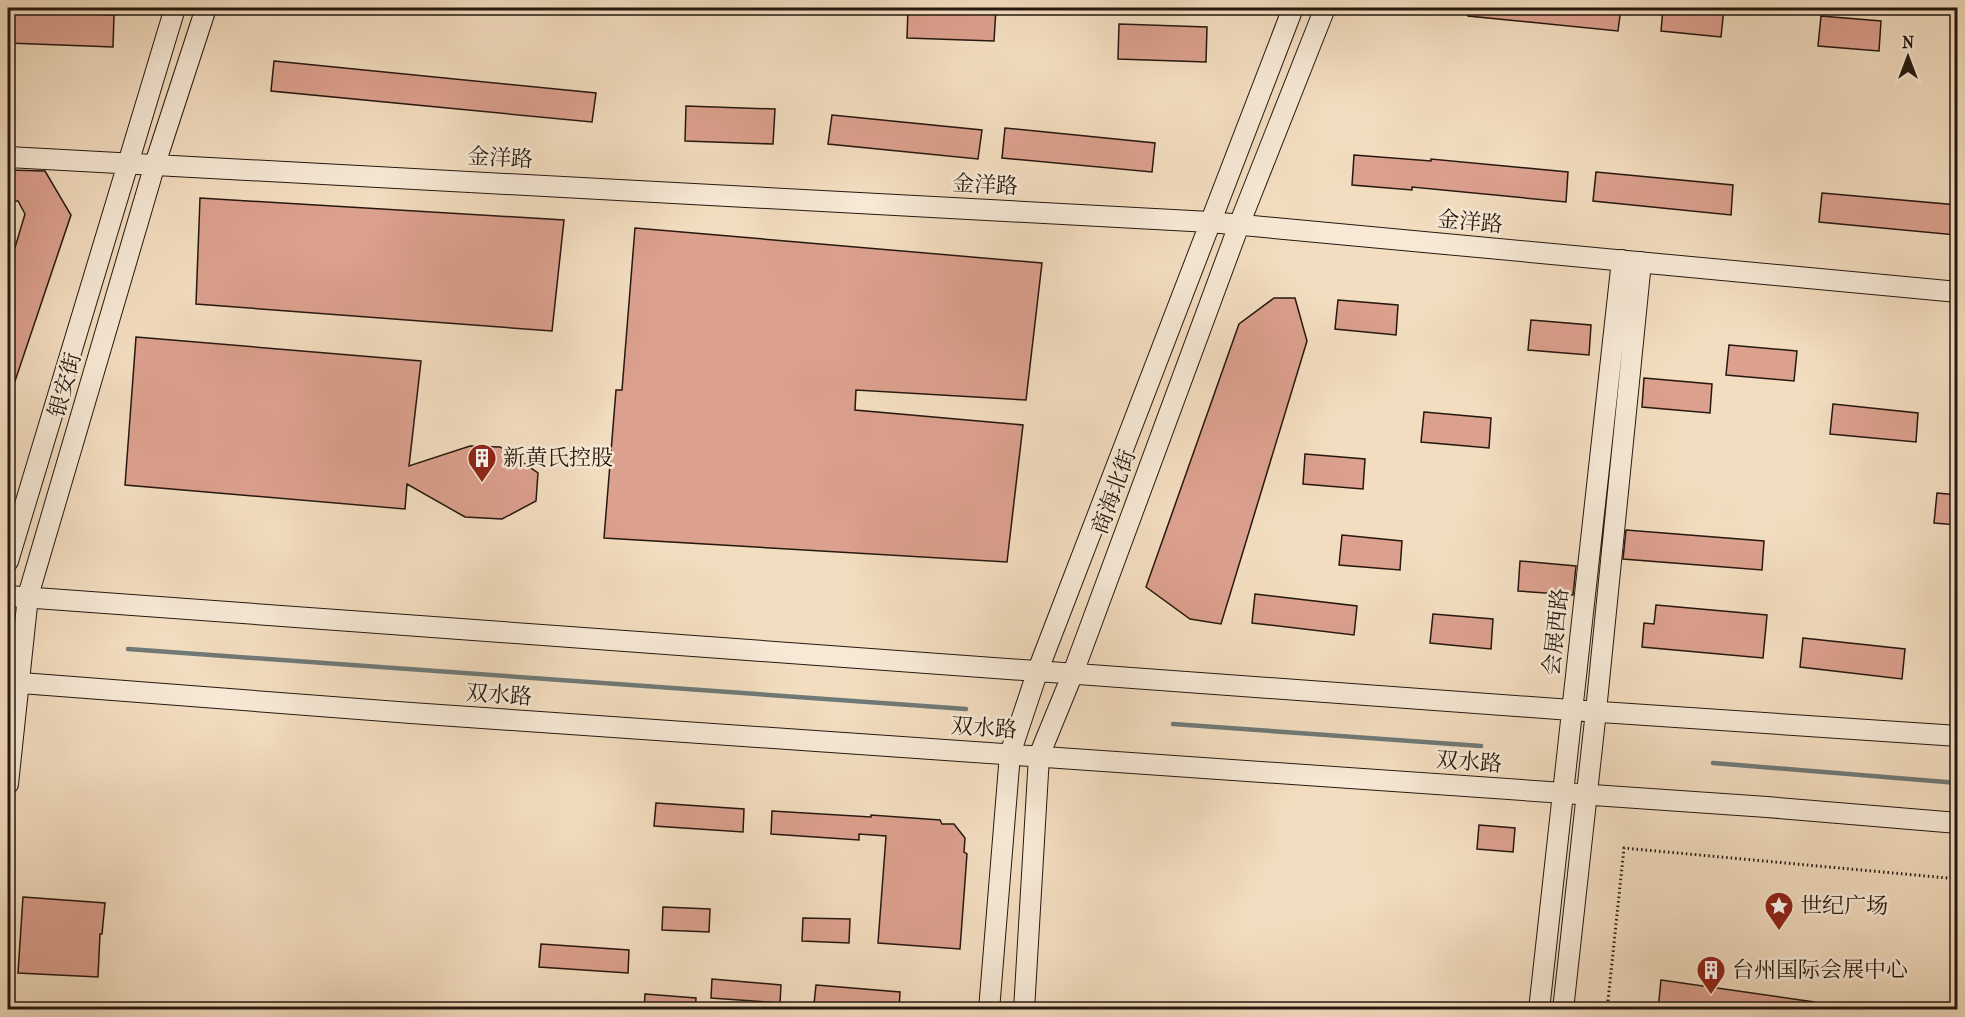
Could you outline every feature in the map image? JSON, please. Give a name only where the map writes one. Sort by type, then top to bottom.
[{"type":"main road","name":"银安街","points":[[8,561],[175,8]]},
{"type":"main road","name":"银安街","points":[[8,784],[13,683],[28,596],[155,164],[206,8]]},
{"type":"main road","name":"商海北街","points":[[989,1010],[1010,754],[1038,670],[1293,8]]},
{"type":"main road","name":"商海北街","points":[[1024,1010],[1039,756],[1073,674],[1239,225],[1325,8]]},
{"type":"main road","name":"金洋路","points":[[8,157],[1210,222],[1958,292]]},
{"type":"main road","points":[[1563,1010],[1596,711],[1632,261]]},
{"type":"main road","name":"会展西路","points":[[1539,1010],[1571,710],[1632,261]]},
{"type":"main road","points":[[8,596],[1958,736]]},
{"type":"main road","name":"双水路","points":[[13,683],[1958,823]]},
{"type":"path","points":[[1607,1010],[1624,848],[1958,879]]},
{"type":"building","points":[[908,8],[996,8],[994,41],[907,38]]},
{"type":"building","points":[[1468,8],[1621,8],[1618,31],[1468,16]]},
{"type":"building","points":[[1663,8],[1724,8],[1721,37],[1661,31]]},
{"type":"building","points":[[8,11],[114,15],[113,47],[8,43]]},
{"type":"building","points":[[1821,16],[1881,21],[1879,51],[1818,46]]},
{"type":"building","points":[[1119,24],[1207,27],[1206,62],[1118,59]]},
{"type":"building","points":[[274,61],[596,93],[592,122],[271,91]]},
{"type":"building","points":[[686,106],[775,109],[773,144],[685,141]]},
{"type":"building","points":[[832,115],[982,130],[978,159],[828,144]]},
{"type":"building","points":[[1005,128],[1155,143],[1152,172],[1002,158]]},
{"type":"building","points":[[1354,155],[1431,161],[1431,159],[1568,172],[1566,202],[1412,187],[1412,190],[1352,185]]},
{"type":"building","points":[[8,170],[45,171],[71,215],[10,396],[8,395],[8,271],[25,214],[18,201],[8,201]]},
{"type":"building","points":[[1596,172],[1733,185],[1731,215],[1593,201]]},
{"type":"building","points":[[1822,193],[1958,205],[1956,235],[1819,222]]},
{"type":"building","points":[[200,198],[564,220],[552,331],[196,304]]},
{"type":"building","points":[[635,228],[1042,263],[1026,400],[856,390],[855,410],[1023,425],[1007,562],[604,538],[616,390],[622,390]]},
{"type":"building","points":[[1274,298],[1295,298],[1307,341],[1221,624],[1190,619],[1146,587],[1239,324]]},
{"type":"building","points":[[1338,300],[1398,305],[1396,335],[1335,329]]},
{"type":"building","points":[[1531,320],[1591,325],[1589,355],[1528,350]]},
{"type":"building","points":[[136,337],[421,361],[409,466],[470,446],[500,447],[538,473],[536,501],[502,519],[465,517],[407,484],[405,509],[125,485]]},
{"type":"building","points":[[1729,345],[1797,351],[1794,381],[1726,375]]},
{"type":"building","points":[[1644,378],[1712,384],[1710,413],[1642,407]]},
{"type":"building","points":[[1833,404],[1918,413],[1916,442],[1830,434]]},
{"type":"building","points":[[1424,412],[1491,418],[1489,448],[1421,442]]},
{"type":"building","points":[[1305,454],[1365,459],[1363,489],[1303,484]]},
{"type":"building","points":[[1937,493],[1958,495],[1958,525],[1934,523]]},
{"type":"building","points":[[1626,530],[1764,541],[1762,570],[1623,559]]},
{"type":"building","points":[[1342,535],[1402,541],[1400,570],[1339,565]]},
{"type":"building","points":[[1520,561],[1576,566],[1573,595],[1518,591]]},
{"type":"building","points":[[1255,594],[1357,606],[1354,635],[1252,623]]},
{"type":"building","points":[[1656,605],[1767,615],[1763,658],[1642,647],[1644,623],[1654,624]]},
{"type":"building","points":[[1433,614],[1493,619],[1491,649],[1430,643]]},
{"type":"building","points":[[1803,638],[1905,649],[1902,679],[1800,667]]},
{"type":"building","points":[[656,803],[744,809],[743,832],[654,826]]},
{"type":"building","points":[[772,811],[871,817],[871,815],[940,820],[942,824],[954,824],[965,838],[964,852],[967,854],[960,949],[878,943],[886,836],[859,834],[859,840],[771,834]]},
{"type":"building","points":[[1479,825],[1515,828],[1513,852],[1477,849]]},
{"type":"building","points":[[23,897],[105,903],[102,934],[100,934],[98,977],[18,973]]},
{"type":"building","points":[[663,907],[710,909],[709,932],[662,930]]},
{"type":"building","points":[[803,918],[850,919],[849,943],[802,941]]},
{"type":"building","points":[[541,944],[629,950],[628,973],[539,967]]},
{"type":"building","points":[[712,979],[781,985],[780,1003],[711,998]]},
{"type":"building","name":"台州国际会展中心","points":[[1661,980],[1814,1002],[1813,1010],[1658,1010]]},
{"type":"building","points":[[816,985],[900,992],[899,1010],[814,1004]]},
{"type":"building","points":[[645,994],[696,998],[695,1010],[644,1010]]},
{"type":"waterway","points":[[128,649],[966,709]]},
{"type":"waterway","points":[[1173,724],[1481,746]]},
{"type":"waterway","points":[[1713,763],[1958,783]]},
{"type":"place","name":"新黄氏控股","points":[[482,484]]},
{"type":"place","name":"世纪广场","points":[[1779,932]]},
{"type":"place","name":"台州国际会展中心","points":[[1711,996]]}]
